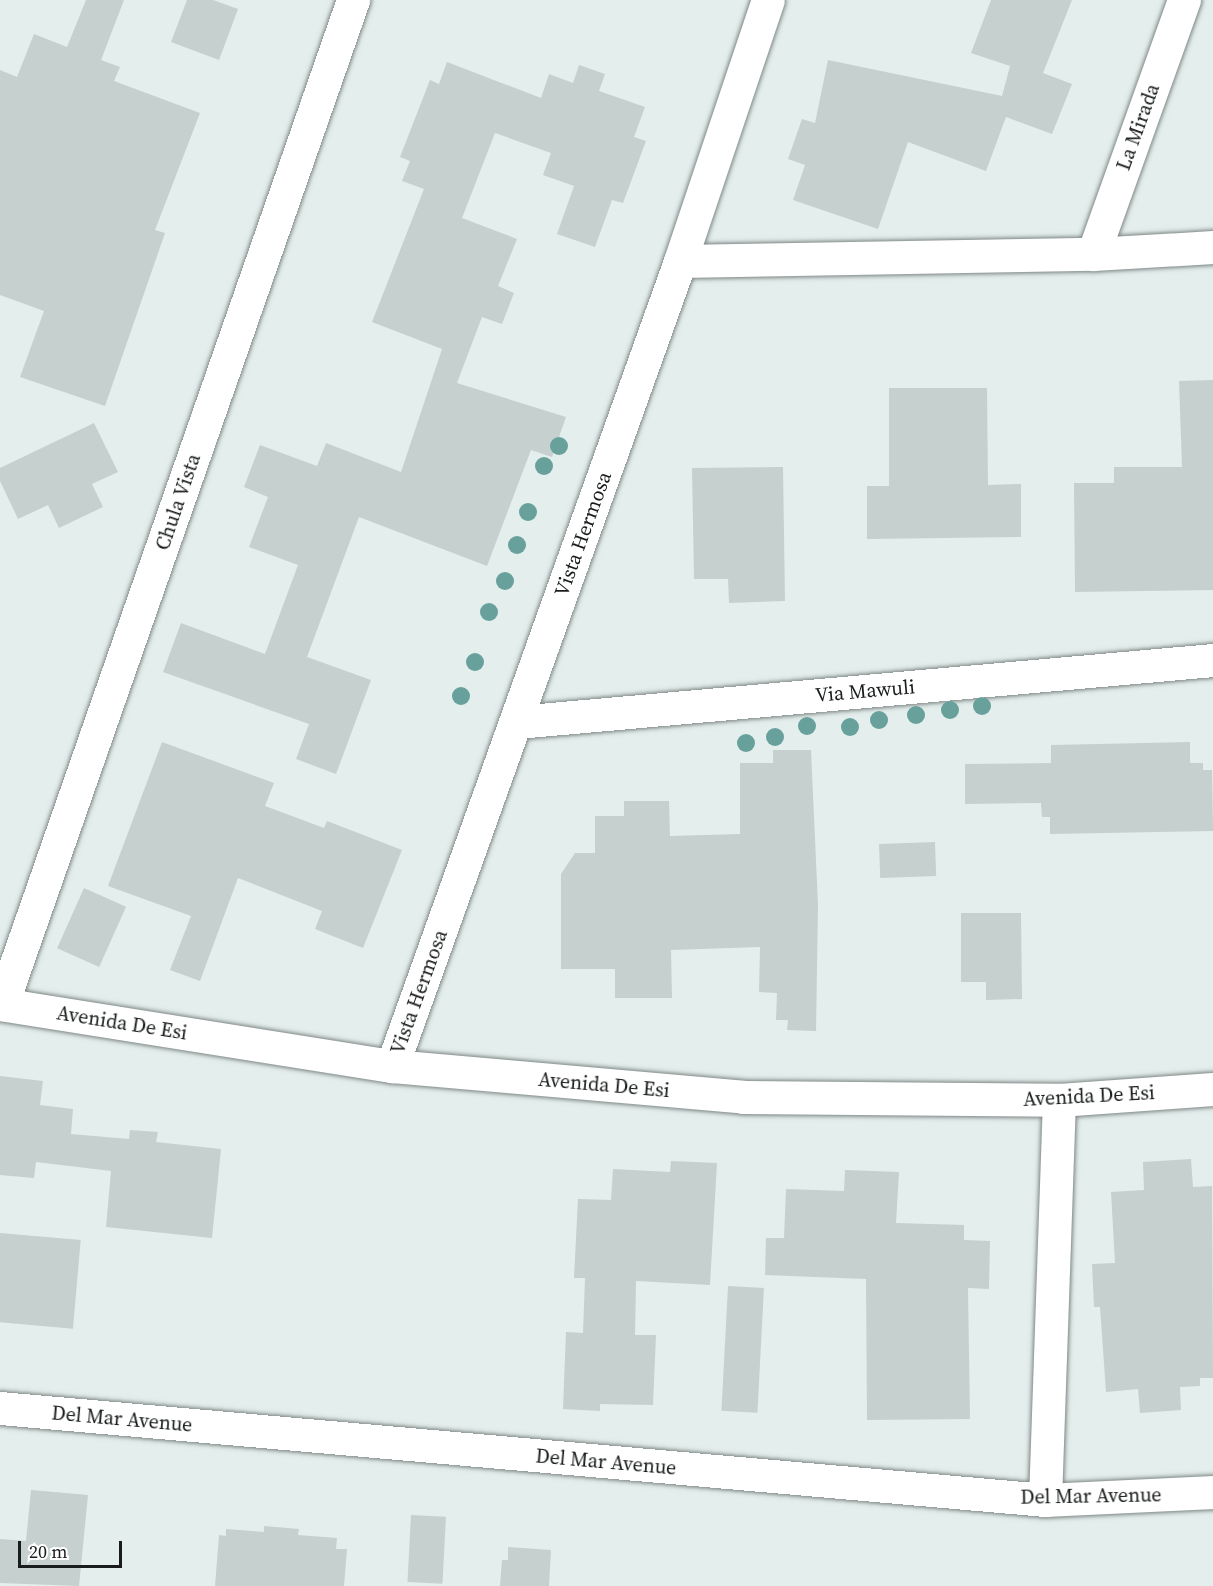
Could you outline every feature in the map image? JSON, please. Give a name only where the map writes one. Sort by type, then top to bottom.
[{"type":"street","name":"Chula Vista","points":[[1,1004],[353,0]]},
{"type":"street","name":"Vista Hermosa","points":[[392,1066],[517,722],[680,261],[768,0]]},
{"type":"street","name":"La Mirada","points":[[1093,254],[1184,0]]},
{"type":"street","points":[[680,261],[1093,254],[1213,247]]},
{"type":"street","name":"Via Mawuli","points":[[517,722],[1213,660]]},
{"type":"street","name":"Avenida De Esi","points":[[1,1004],[392,1066],[743,1097],[1059,1100],[1213,1089]]},
{"type":"street","points":[[1045,1500],[1059,1100]]},
{"type":"street","name":"Del Mar Avenue","points":[[0,1408],[1045,1500],[1213,1492]]},
{"type":"building","points":[[86,0],[124,0],[101,60],[120,67],[114,81],[200,113],[155,230],[165,233],[105,406],[20,377],[44,311],[0,295],[0,70],[17,77],[34,34],[67,47]]},
{"type":"building","points":[[187,0],[213,0],[238,9],[219,60],[171,42]]},
{"type":"building","points":[[991,0],[1072,0],[1043,73],[1072,84],[1052,134],[1006,117],[986,171],[908,142],[878,229],[793,200],[805,165],[788,159],[802,119],[815,123],[828,60],[1002,96],[1010,66],[971,53]]},
{"type":"building","points":[[447,62],[541,98],[549,74],[573,83],[579,65],[605,74],[599,91],[645,107],[634,137],[646,141],[623,203],[612,200],[595,247],[557,234],[574,186],[543,175],[551,153],[495,133],[462,218],[517,239],[498,286],[514,293],[502,324],[482,317],[457,383],[566,417],[552,457],[531,450],[487,566],[359,517],[307,657],[371,680],[336,774],[296,759],[309,724],[163,672],[181,623],[265,654],[298,565],[249,547],[268,497],[244,487],[260,445],[317,466],[326,443],[401,472],[442,349],[372,322],[424,189],[402,181],[410,161],[400,157],[430,80],[439,84]]},
{"type":"building","points":[[1213,380],[1213,590],[1075,592],[1074,483],[1114,483],[1114,467],[1182,467],[1179,381]]},
{"type":"building","points":[[889,388],[987,388],[988,485],[1021,484],[1021,537],[867,539],[867,486],[889,486]]},
{"type":"building","points":[[94,423],[118,472],[92,484],[103,507],[59,528],[48,505],[18,519],[0,481],[0,468]]},
{"type":"building","points":[[783,467],[785,601],[729,603],[728,579],[694,579],[692,468]]},
{"type":"building","points":[[162,742],[274,783],[265,806],[324,828],[327,821],[402,850],[363,948],[315,929],[322,911],[238,878],[200,981],[170,970],[191,916],[108,886]]},
{"type":"building","points":[[1190,742],[1190,763],[1203,763],[1203,770],[1212,770],[1213,831],[1050,834],[1050,817],[1042,817],[1041,803],[965,804],[965,764],[1051,763],[1051,745]]},
{"type":"building","points":[[773,750],[811,750],[818,905],[816,1031],[787,1030],[788,1020],[776,1020],[777,993],[759,992],[760,947],[671,950],[672,998],[615,998],[615,969],[561,969],[561,874],[575,853],[595,853],[595,816],[624,816],[624,801],[669,801],[670,836],[740,834],[740,763],[773,763]]},
{"type":"building","points":[[935,842],[936,876],[880,878],[879,844]]},
{"type":"building","points":[[84,888],[126,907],[99,967],[57,948]]},
{"type":"building","points":[[961,913],[1021,913],[1022,999],[986,1000],[986,982],[961,982]]},
{"type":"building","points":[[0,1076],[43,1081],[40,1105],[73,1109],[71,1134],[129,1139],[130,1130],[158,1132],[156,1142],[221,1149],[212,1238],[106,1227],[111,1171],[36,1162],[34,1178],[0,1175]]},
{"type":"building","points":[[1191,1159],[1193,1187],[1212,1186],[1213,1378],[1200,1378],[1200,1386],[1180,1387],[1181,1410],[1140,1413],[1138,1389],[1106,1392],[1100,1307],[1094,1307],[1092,1264],[1115,1263],[1111,1192],[1144,1190],[1143,1162]]},
{"type":"building","points":[[671,1161],[717,1163],[710,1285],[636,1281],[635,1335],[656,1335],[653,1405],[600,1404],[600,1411],[563,1409],[566,1332],[583,1333],[585,1278],[574,1278],[578,1199],[611,1200],[613,1169],[670,1172]]},
{"type":"building","points":[[845,1170],[899,1172],[896,1223],[964,1225],[964,1240],[990,1241],[989,1289],[968,1288],[970,1419],[867,1420],[866,1279],[765,1275],[766,1238],[784,1238],[786,1189],[844,1191]]},
{"type":"building","points":[[0,1233],[81,1240],[73,1329],[0,1322]]},
{"type":"building","points":[[728,1286],[764,1288],[757,1413],[721,1411]]},
{"type":"building","points":[[31,1490],[88,1495],[79,1586],[0,1583],[0,1539],[26,1541]]},
{"type":"building","points":[[411,1515],[446,1517],[442,1584],[407,1582]]},
{"type":"building","points":[[264,1526],[299,1529],[298,1535],[337,1538],[336,1549],[347,1549],[344,1586],[215,1586],[219,1535],[226,1536],[226,1529],[264,1532]]},
{"type":"building","points":[[508,1547],[551,1550],[549,1586],[500,1586],[502,1560],[508,1560]]}]
